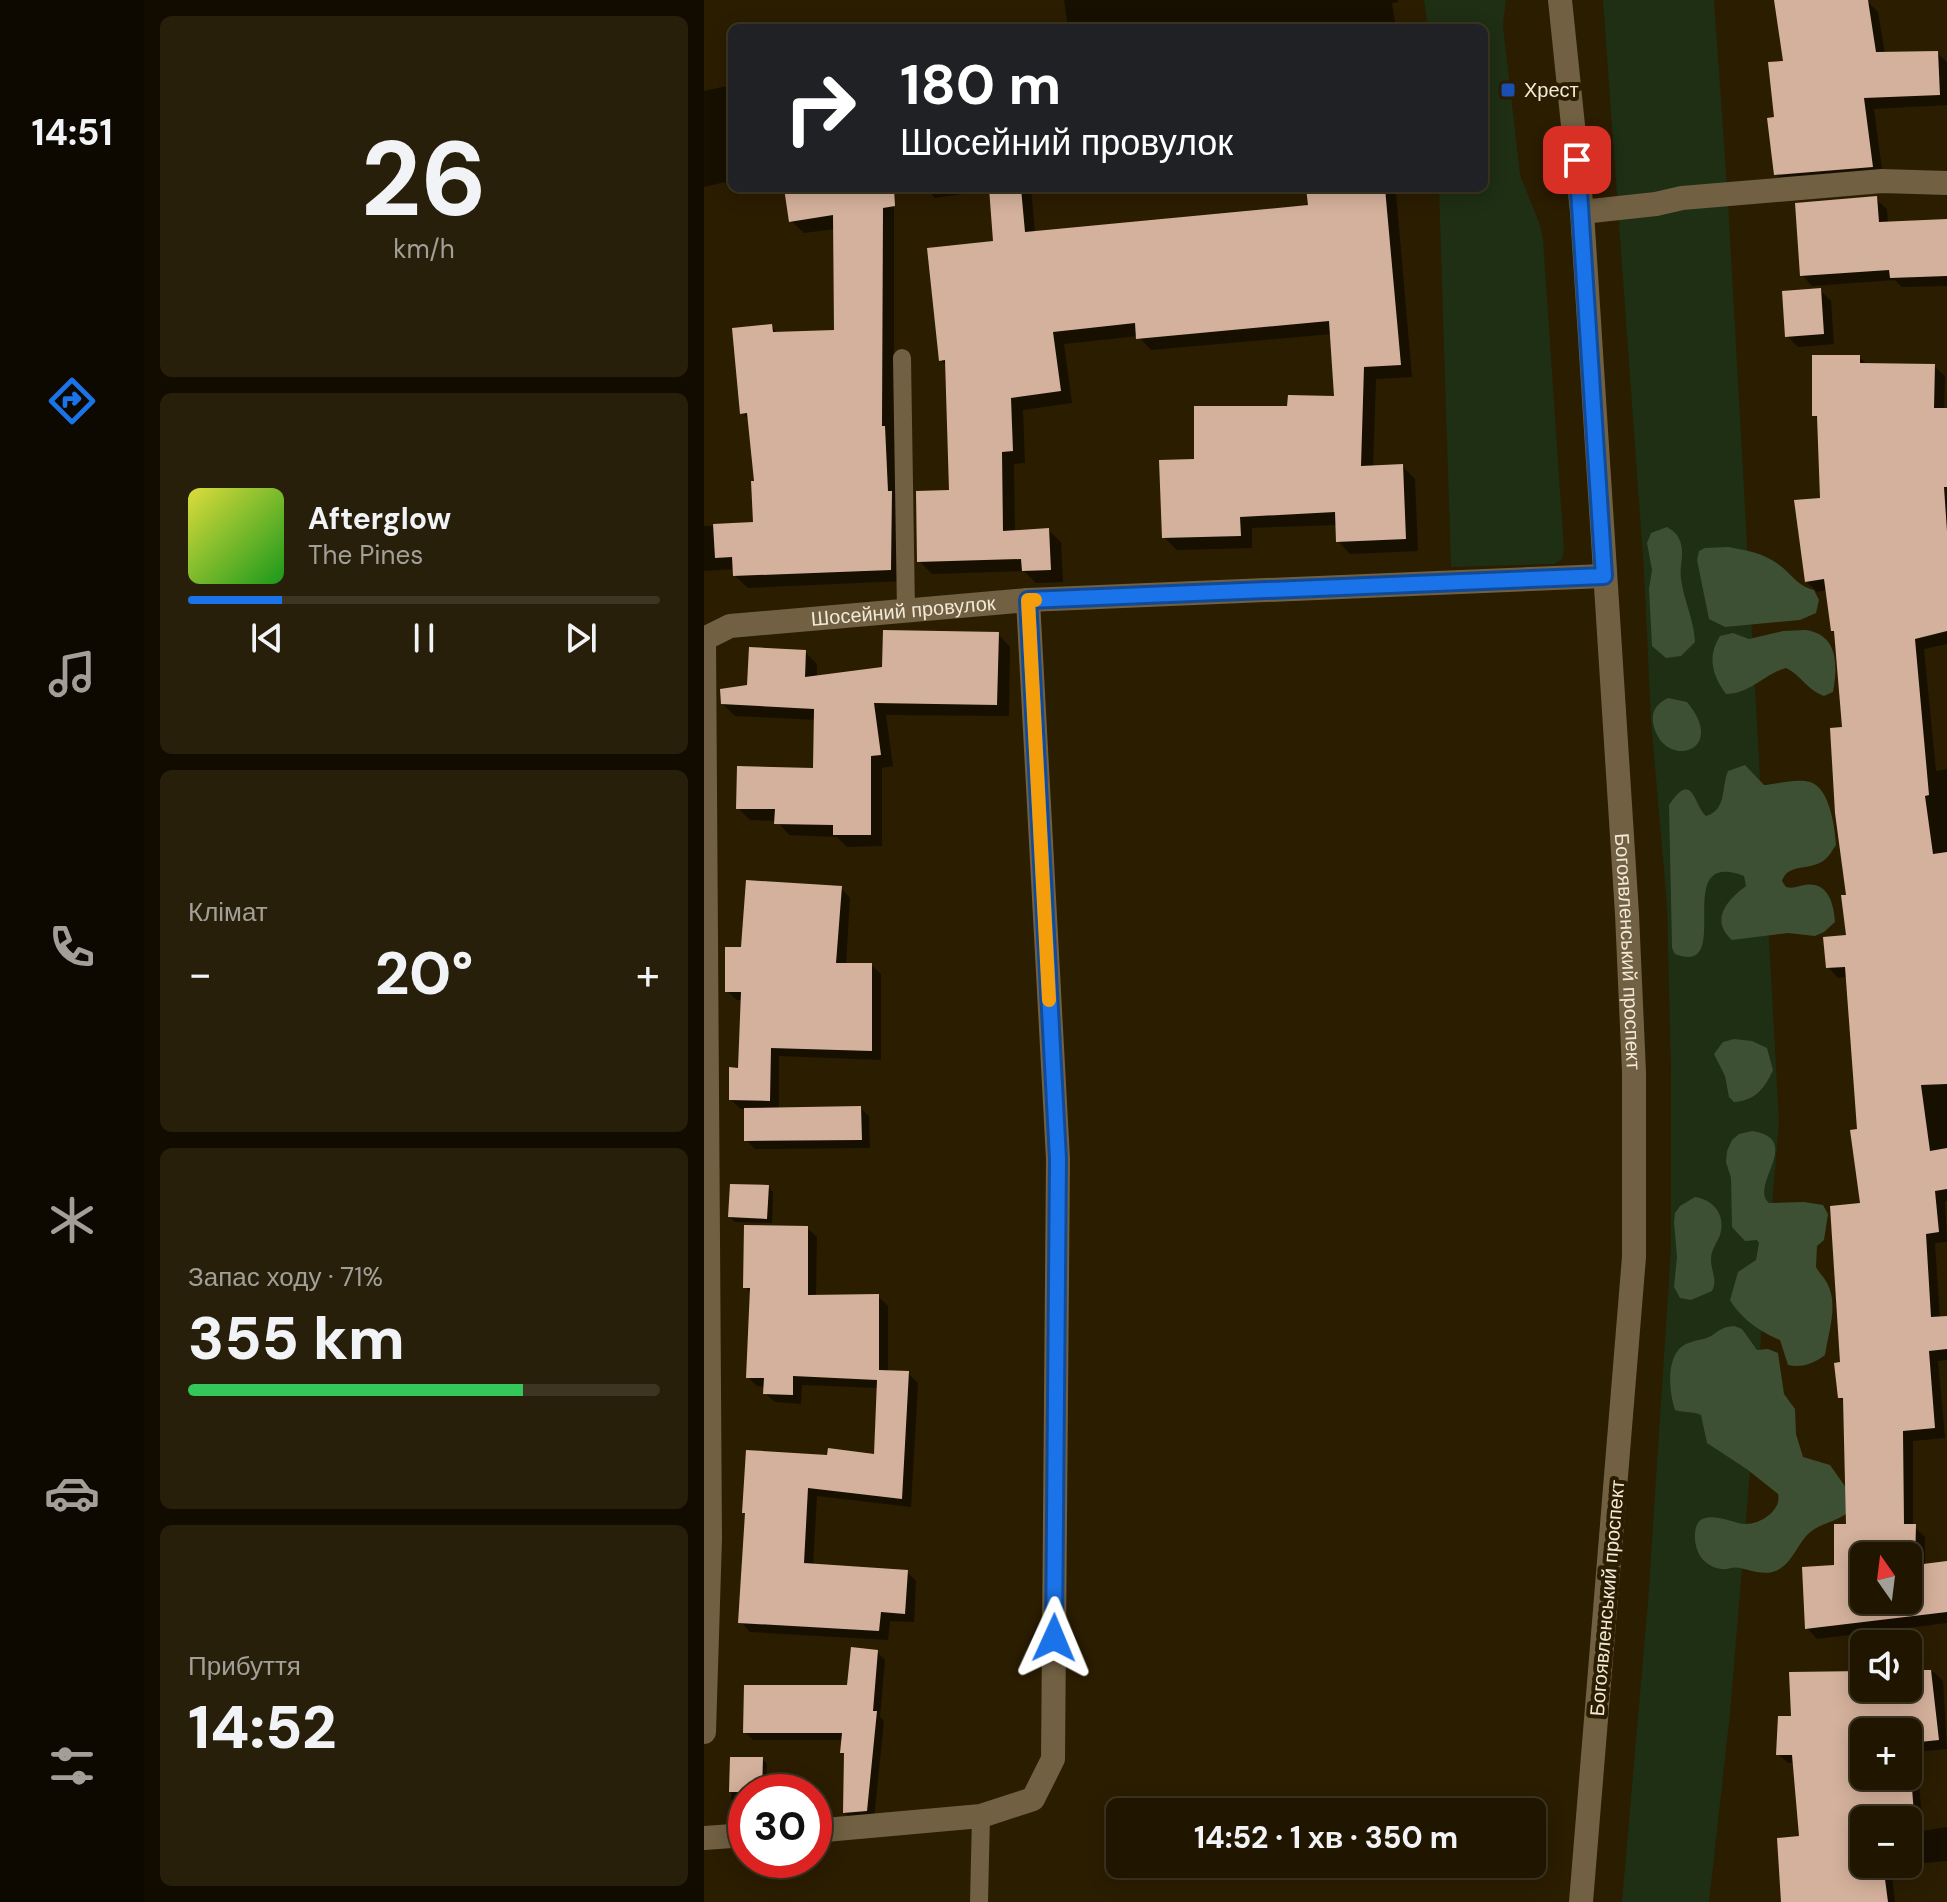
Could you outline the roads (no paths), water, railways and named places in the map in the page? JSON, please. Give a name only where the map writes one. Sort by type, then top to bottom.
[{"type":"street","name":"Богоявленський проспект","points":[[1560,0],[1582,212],[1627,914],[1633,1056],[1634,1257],[1581,1902]]},
{"type":"street","points":[[1582,212],[1682,198],[1882,181],[1947,183]]},
{"type":"street","name":"Шосейний провулок","points":[[704,1732],[710,1539],[704,639],[730,626],[1028,600],[1604,576]]},
{"type":"street","points":[[832,1829],[981,1816],[1033,1799],[1053,1759],[1058,1159],[1028,600]]},
{"type":"street","points":[[704,1838],[728,1836]]},
{"type":"lane","points":[[902,358],[906,611]]},
{"type":"lane","points":[[979,1902],[981,1816]]},
{"type":"place","name":"Хрест","points":[[1508,90]]}]
